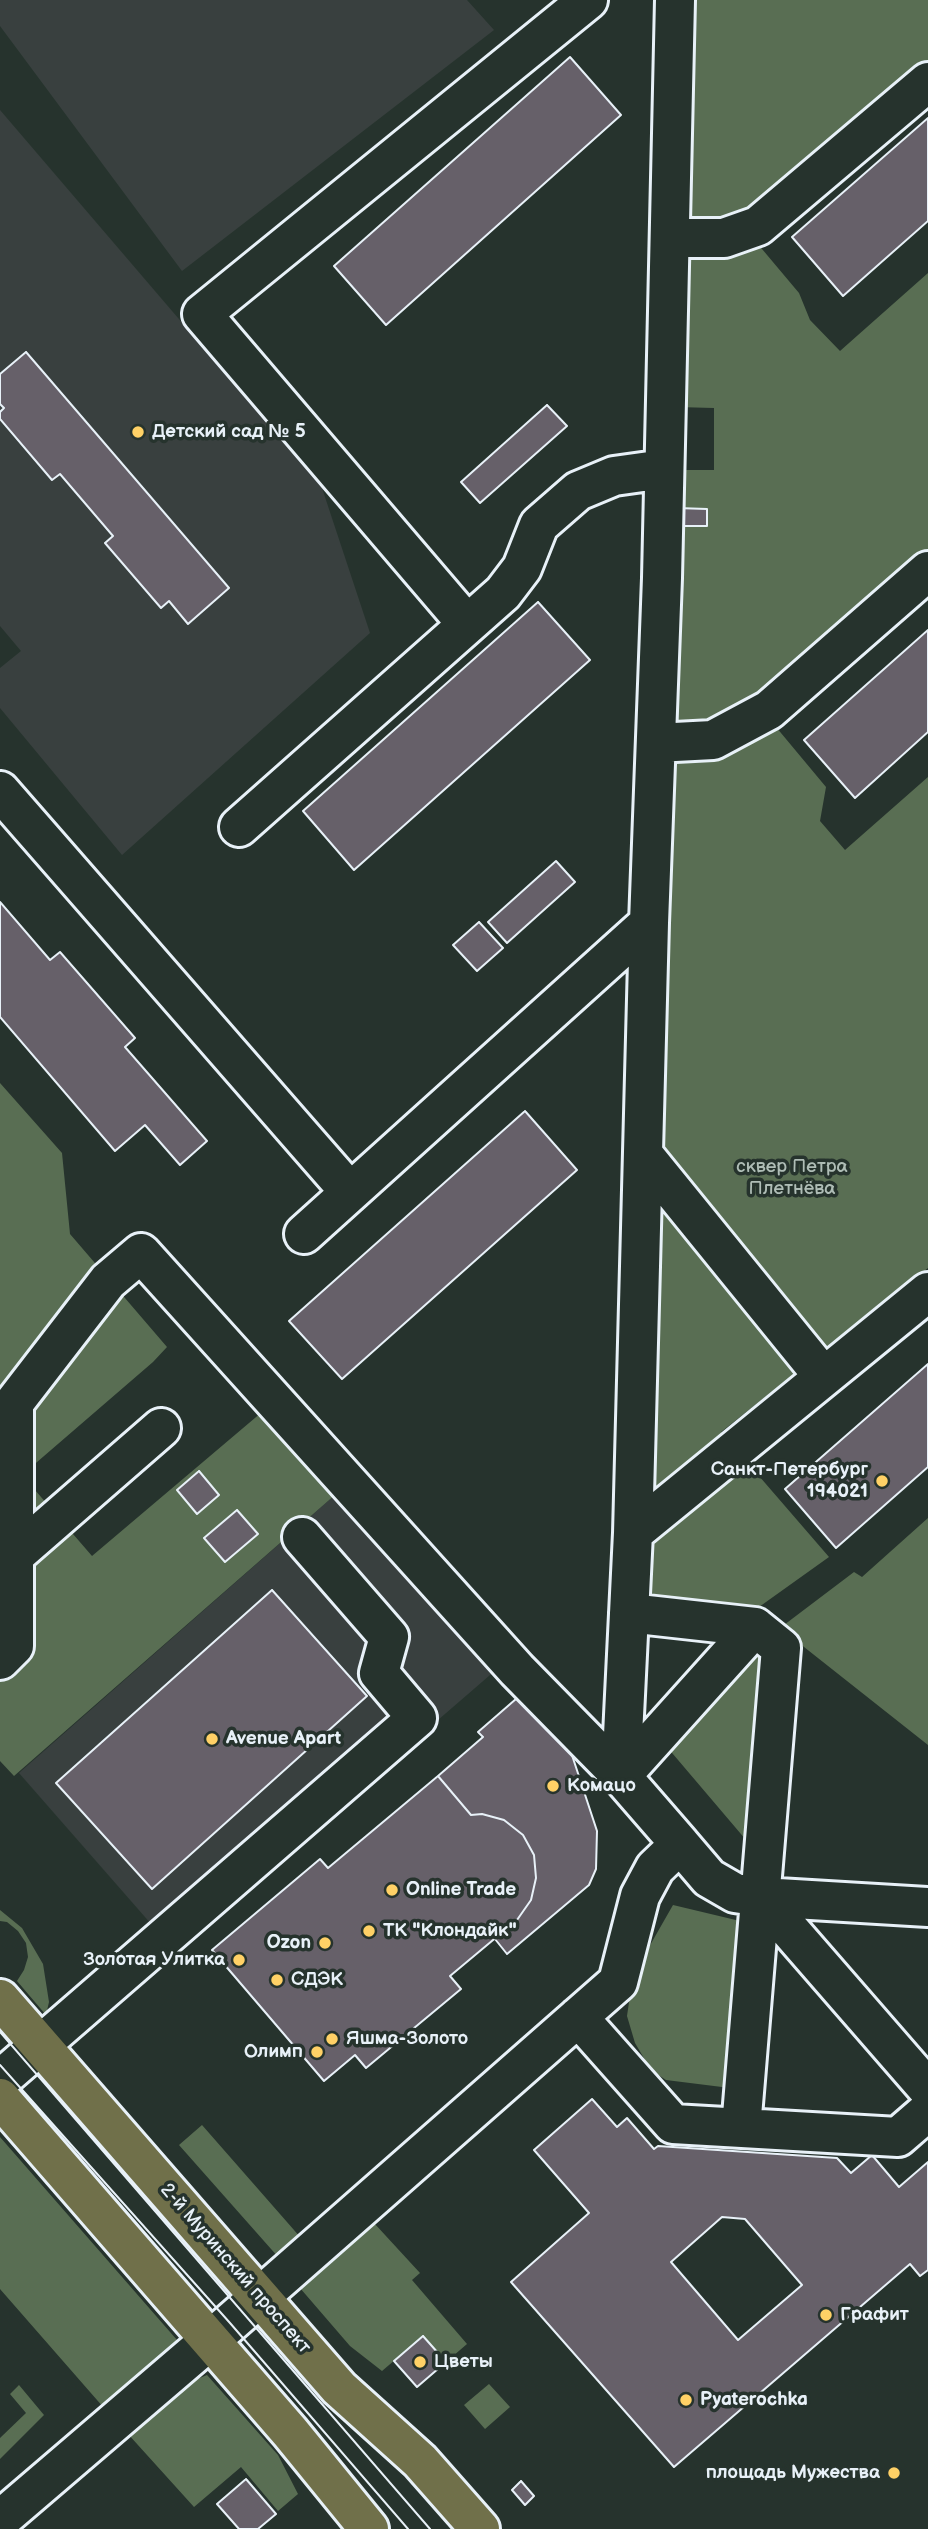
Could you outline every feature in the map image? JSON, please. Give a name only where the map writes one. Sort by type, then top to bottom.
[{"type":"main road","name":"2-й Муринский проспект","points":[[0,1999],[339,2388],[420,2461],[480,2529]]},
{"type":"main road","points":[[0,2098],[289,2432],[369,2529]]},
{"type":"lane","points":[[467,624],[202,314],[588,0]]},
{"type":"lane","points":[[621,1776],[632,1532],[656,743],[675,0]]},
{"type":"lane","points":[[670,238],[724,238],[758,226],[928,82]]},
{"type":"lane","points":[[239,827],[503,593],[522,568],[539,525],[578,491],[614,476],[664,469]]},
{"type":"lane","points":[[656,743],[713,740],[769,710],[928,571]]},
{"type":"lane","points":[[0,792],[349,1192]]},
{"type":"lane","points":[[304,1234],[649,923]]},
{"type":"lane","points":[[643,1154],[824,1377]]},
{"type":"lane","points":[[0,1660],[13,1647],[14,1404],[108,1281],[141,1252],[517,1670],[621,1776],[709,1878],[735,1893],[761,1898],[928,1907]]},
{"type":"lane","points":[[632,1532],[928,1292]]},
{"type":"lane","points":[[14,1556],[162,1428]]},
{"type":"lane","points":[[0,2080],[417,1718],[379,1673],[389,1637],[302,1537]]},
{"type":"lane","points":[[629,1613],[755,1627],[781,1647],[741,2128]]},
{"type":"lane","points":[[621,1776],[755,1627]]},
{"type":"lane","points":[[0,2520],[210,2340],[618,1982],[640,1896],[655,1868],[680,1844]]},
{"type":"lane","points":[[761,1898],[928,2089]]},
{"type":"lane","points":[[579,2017],[673,2124],[898,2137],[928,2111]]},
{"type":"shaded area","points":[[0,0],[467,0],[494,30],[182,271],[0,26]]},
{"type":"shaded area","name":"Детский сад № 5","points":[[0,110],[321,485],[370,633],[122,855],[0,708],[0,668],[21,651],[0,626]]},
{"type":"shaded area","points":[[336,1494],[497,1669],[173,1949],[19,1773]]},
{"type":"green space","name":"сквер Петра Плетнёва","points":[[689,0],[928,0],[928,65],[741,224],[799,293],[810,320],[840,351],[928,273],[928,551],[756,703],[826,787],[820,821],[845,850],[928,777],[928,1268],[721,1432],[829,1557],[752,1612],[651,1597],[647,1500],[676,470],[714,470],[714,408],[677,407]]},
{"type":"green space","points":[[0,1083],[62,1153],[70,1234],[167,1347],[22,1475],[92,1556],[262,1412],[336,1494],[14,1776],[0,1761]]},
{"type":"green space","points":[[928,1518],[928,1745],[780,1628],[854,1572],[862,1577]]},
{"type":"green space","points":[[753,1646],[767,1656],[752,1847],[667,1747]]},
{"type":"green space","points":[[673,1905],[740,1921],[730,2088],[666,2080],[651,2070],[635,2043],[627,2016],[633,1975]]},
{"type":"green space","points":[[0,1910],[22,1928],[43,1964],[49,2002],[46,2015],[17,1981],[28,1957],[26,1943],[18,1931],[7,1922],[0,1921]]},
{"type":"green space","points":[[202,2125],[301,2238],[279,2258],[179,2145]]},
{"type":"green space","points":[[0,2137],[177,2340],[168,2355],[104,2408],[0,2289]]},
{"type":"green space","points":[[374,2223],[420,2273],[412,2280],[467,2344],[446,2362],[423,2336],[382,2371],[350,2346],[300,2288]]},
{"type":"green space","points":[[207,2375],[278,2455],[298,2494],[278,2511],[241,2467],[194,2507],[128,2434],[190,2382]]},
{"type":"green space","points":[[489,2384],[510,2407],[485,2429],[464,2405]]},
{"type":"green space","points":[[19,2385],[44,2415],[0,2459],[0,2438],[26,2413],[10,2394]]},
{"type":"building","points":[[570,57],[621,115],[386,325],[334,266]]},
{"type":"building","points":[[928,118],[928,221],[843,296],[792,237]]},
{"type":"building","points":[[26,352],[229,588],[188,624],[169,601],[161,608],[105,543],[113,536],[60,474],[52,480],[0,419],[0,412],[4,408],[0,404],[0,374]]},
{"type":"building","points":[[547,405],[567,426],[480,503],[461,482]]},
{"type":"building","points":[[677,508],[707,509],[707,526],[677,526]]},
{"type":"building","points":[[538,602],[590,660],[354,870],[303,811]]},
{"type":"building","points":[[928,630],[928,732],[855,798],[804,740]]},
{"type":"building","points":[[556,861],[575,882],[507,943],[488,922]]},
{"type":"building","points":[[0,902],[50,960],[60,952],[135,1038],[125,1047],[207,1141],[180,1165],[145,1125],[115,1151],[0,1017]]},
{"type":"building","points":[[479,922],[503,948],[477,971],[453,945]]},
{"type":"building","points":[[525,1111],[577,1170],[342,1379],[289,1321]]},
{"type":"building","points":[[928,1364],[928,1467],[836,1548],[785,1489]]},
{"type":"building","points":[[199,1471],[219,1495],[197,1514],[177,1490]]},
{"type":"building","points":[[237,1510],[258,1534],[225,1562],[204,1538]]},
{"type":"building","name":"Avenue Apart","points":[[272,1590],[367,1696],[152,1889],[56,1783]]},
{"type":"building","points":[[524,1692],[568,1743],[597,1831],[596,1869],[589,1885],[507,1954],[495,1939],[517,1920],[531,1900],[536,1878],[534,1855],[523,1835],[504,1820],[482,1814],[471,1815],[438,1776],[483,1737],[478,1732]]},
{"type":"building","name":"ТК \"Клондайк\"","points":[[438,1776],[471,1815],[482,1814],[504,1820],[523,1835],[534,1855],[536,1878],[531,1900],[517,1920],[450,1976],[461,1989],[366,2068],[355,2055],[324,2081],[212,1950],[320,1859],[328,1868]]},
{"type":"building","points":[[592,2099],[617,2127],[627,2118],[654,2149],[658,2146],[837,2158],[851,2173],[872,2155],[899,2187],[928,2162],[928,2270],[920,2276],[910,2264],[674,2467],[511,2282],[589,2213],[534,2150]],"holes":[[[722,2217],[745,2219],[802,2285],[738,2340],[671,2262]]]},
{"type":"building","name":"Цветы","points":[[423,2336],[446,2362],[417,2387],[394,2361]]},
{"type":"building","points":[[246,2479],[276,2514],[258,2529],[239,2529],[217,2504]]},
{"type":"building","points":[[521,2481],[534,2496],[525,2505],[512,2490]]},
{"type":"tram line","points":[[0,2032],[430,2529]]},
{"type":"tram line","points":[[0,2065],[230,2323],[408,2529]]},
{"type":"place","name":"Детский сад № 5","points":[[138,432]]},
{"type":"place","name":"Санкт-Петербург 194021","points":[[882,1481]]},
{"type":"place","name":"Avenue Apart","points":[[212,1739]]},
{"type":"place","name":"Комацо","points":[[553,1786]]},
{"type":"place","name":"Online Trade","points":[[392,1890]]},
{"type":"place","name":"ТК \"Клондайк\"","points":[[369,1931]]},
{"type":"place","name":"Ozon","points":[[325,1943]]},
{"type":"place","name":"Золотая Улитка","points":[[239,1960]]},
{"type":"place","name":"СДЭК","points":[[277,1980]]},
{"type":"place","name":"Яшма-Золото","points":[[332,2039]]},
{"type":"place","name":"Олимп","points":[[317,2052]]},
{"type":"place","name":"Графит","points":[[826,2315]]},
{"type":"place","name":"Цветы","points":[[420,2362]]},
{"type":"place","name":"Pyaterochka","points":[[686,2400]]},
{"type":"place","name":"площадь Мужества","points":[[894,2473]]}]
